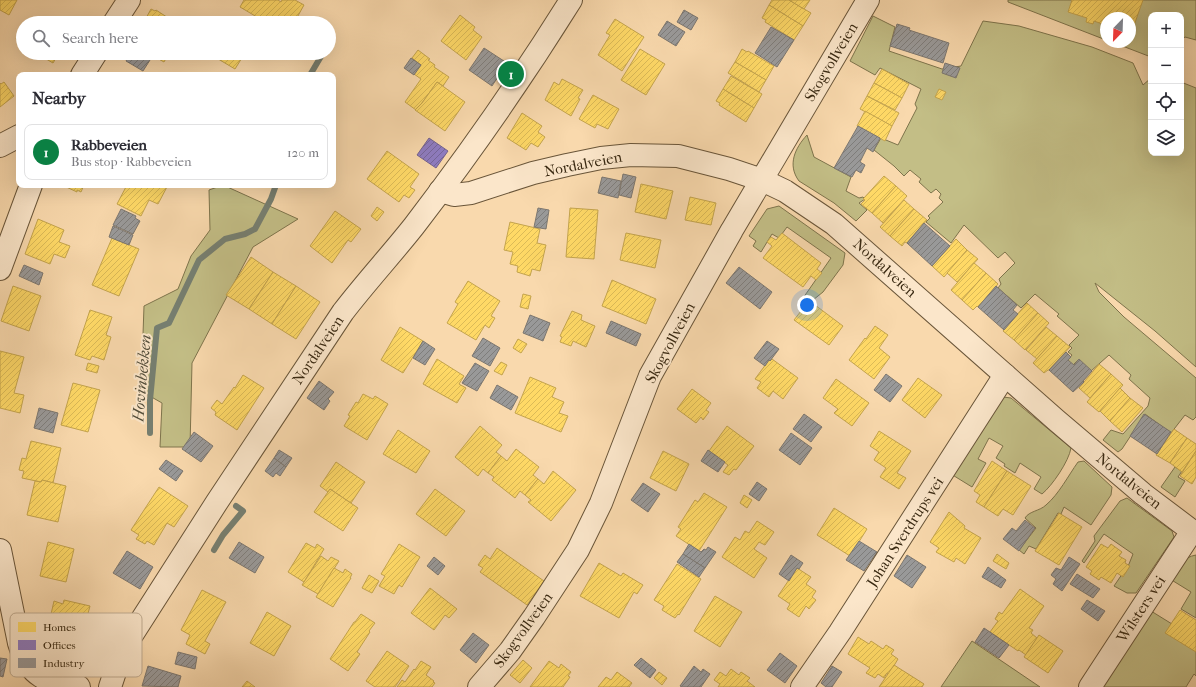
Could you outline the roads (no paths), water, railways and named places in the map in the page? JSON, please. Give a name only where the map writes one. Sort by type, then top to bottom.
[{"type":"street","points":[[119,16],[129,0]]},
{"type":"street","points":[[440,191],[472,148],[571,0]]},
{"type":"street","name":"Skogvollveien","points":[[479,687],[510,651],[578,550],[601,503],[650,376],[732,230],[868,0]]},
{"type":"street","points":[[84,72],[92,60]]},
{"type":"street","points":[[0,146],[16,138]]},
{"type":"street","name":"Nordalveien","points":[[142,619],[213,508],[318,350],[360,290],[399,245],[440,191],[454,194],[471,193],[533,173],[601,158],[631,155],[678,156],[729,169],[762,180],[785,191],[834,224],[1137,489],[1194,532]]},
{"type":"street","points":[[0,269],[30,188]]},
{"type":"street","name":"Johan Sverdrups vei","points":[[802,687],[840,632],[1005,375]]},
{"type":"street","name":"Wilsters vei","points":[[1090,687],[1194,532]]},
{"type":"street","points":[[0,550],[12,613]]},
{"type":"street","points":[[42,677],[46,681],[79,687]]},
{"type":"street","name":"Nordalveien","points":[[110,687],[113,677]]},
{"type":"waterway","name":"Hovinbekken","points":[[312,72],[319,60]]},
{"type":"waterway","name":"Hovinbekken","points":[[150,433],[150,400],[157,328],[169,323],[199,260],[225,239],[245,234],[255,229],[271,199],[275,188]]},
{"type":"waterway","name":"Hovinbekken","points":[[214,550],[223,535],[243,511],[236,506]]},
{"type":"place","name":"Rabbeveien","points":[[511,74]]}]
